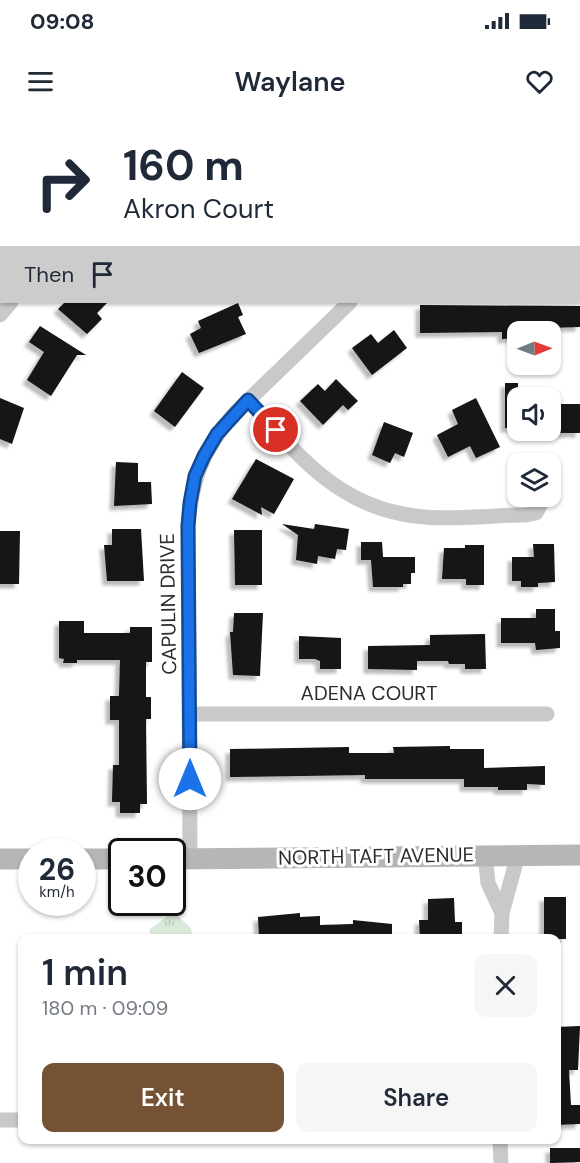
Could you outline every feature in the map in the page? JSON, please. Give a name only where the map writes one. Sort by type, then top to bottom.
[{"type":"main road","name":"NORTH TAFT AVENUE","points":[[186,858],[580,855]]},
{"type":"main road","points":[[0,859],[18,859]]},
{"type":"street","points":[[0,315],[10,303]]},
{"type":"street","name":"CAPULIN DRIVE","points":[[182,838],[191,714],[188,526],[195,476],[217,434],[248,400],[349,303]]},
{"type":"street","points":[[248,400],[304,460],[339,491],[357,502],[404,515],[526,515],[536,513],[539,507]]},
{"type":"street","name":"ADENA COURT","points":[[191,714],[547,714]]},
{"type":"street","points":[[485,855],[488,883],[502,913]]},
{"type":"street","points":[[501,934],[502,913],[518,855]]},
{"type":"street","points":[[0,1120],[18,1120]]},
{"type":"street","points":[[500,1144],[501,1163]]},
{"type":"green space","points":[[168,916],[178,916],[191,928],[192,934],[150,934],[149,930]]},
{"type":"building","points":[[64,303],[107,303],[97,313],[102,319],[87,334],[58,309]]},
{"type":"building","points":[[238,303],[243,315],[238,317],[246,334],[199,353],[190,334],[201,328],[198,321]]},
{"type":"building","points":[[420,305],[580,306],[580,327],[561,328],[561,321],[507,321],[507,339],[502,339],[502,332],[420,333]]},
{"type":"building","points":[[40,326],[86,355],[77,355],[51,396],[27,380],[44,352],[29,342]]},
{"type":"building","points":[[394,330],[407,348],[372,375],[352,348],[371,334],[378,343]]},
{"type":"building","points":[[182,372],[204,388],[175,427],[154,411]]},
{"type":"building","points":[[336,379],[358,401],[348,410],[343,405],[323,425],[300,401],[318,384],[325,391]]},
{"type":"building","points":[[505,383],[518,383],[518,387],[507,387],[507,428],[505,428]]},
{"type":"building","points":[[0,398],[24,408],[12,444],[0,439]]},
{"type":"building","points":[[476,398],[500,447],[476,458],[470,446],[448,457],[437,435],[458,424],[452,410]]},
{"type":"building","points":[[561,404],[580,404],[580,433],[561,433]]},
{"type":"building","points":[[384,422],[413,433],[404,457],[395,453],[390,463],[372,455]]},
{"type":"building","points":[[256,459],[294,479],[274,514],[261,507],[262,515],[232,499]]},
{"type":"building","points":[[116,462],[138,463],[138,482],[151,482],[152,504],[114,506]]},
{"type":"building","points":[[282,524],[314,529],[315,524],[349,529],[346,550],[337,549],[335,559],[318,556],[317,564],[296,560],[298,535]]},
{"type":"building","points":[[112,529],[141,529],[144,581],[107,581],[104,545],[112,545]]},
{"type":"building","points":[[234,530],[262,530],[262,585],[235,585]]},
{"type":"building","points":[[0,531],[20,531],[19,584],[0,584]]},
{"type":"building","points":[[361,542],[382,542],[383,557],[415,557],[415,573],[411,573],[411,584],[403,584],[403,587],[373,587],[371,560],[361,560]]},
{"type":"building","points":[[533,544],[554,544],[555,582],[538,583],[538,587],[521,587],[521,581],[512,581],[512,557],[534,557]]},
{"type":"building","points":[[465,545],[484,545],[484,585],[466,585],[466,579],[442,579],[444,548],[465,548]]},
{"type":"building","points":[[536,609],[555,609],[555,631],[560,631],[560,648],[536,650],[535,643],[501,643],[501,618],[536,618]]},
{"type":"building","points":[[234,613],[263,613],[260,676],[233,675],[230,632],[233,632]]},
{"type":"building","points":[[59,621],[84,621],[84,633],[130,633],[130,627],[152,627],[152,662],[146,662],[146,697],[151,697],[151,719],[146,719],[147,804],[140,804],[140,813],[120,813],[120,802],[112,802],[113,765],[119,765],[119,720],[110,720],[110,696],[119,696],[120,660],[77,660],[77,663],[63,663],[64,659],[59,658]]},
{"type":"building","points":[[485,634],[486,669],[465,669],[465,664],[449,664],[448,661],[417,661],[417,670],[368,669],[368,646],[430,645],[430,635]]},
{"type":"building","points":[[299,636],[341,638],[341,669],[320,669],[320,661],[299,659]]},
{"type":"building","points":[[450,746],[450,749],[484,749],[484,768],[545,766],[545,785],[527,784],[527,790],[498,790],[498,787],[464,787],[464,779],[365,779],[365,775],[230,777],[230,749],[349,747],[349,753],[394,753],[393,747]]},
{"type":"building","points":[[544,897],[566,897],[566,939],[561,939],[561,934],[544,934]]},
{"type":"building","points":[[454,898],[455,922],[462,922],[462,934],[420,934],[419,920],[428,920],[428,899]]},
{"type":"building","points":[[300,913],[300,917],[320,916],[320,925],[353,924],[353,920],[392,924],[392,934],[259,934],[258,917]]},
{"type":"building","points":[[580,1026],[578,1070],[569,1070],[571,1105],[580,1105],[580,1124],[561,1125],[561,1027]]},
{"type":"building","points":[[550,1148],[580,1148],[580,1162],[550,1163]]},
{"type":"route","points":[[190,779],[188,526],[195,476],[217,434],[248,400],[276,430]]}]
